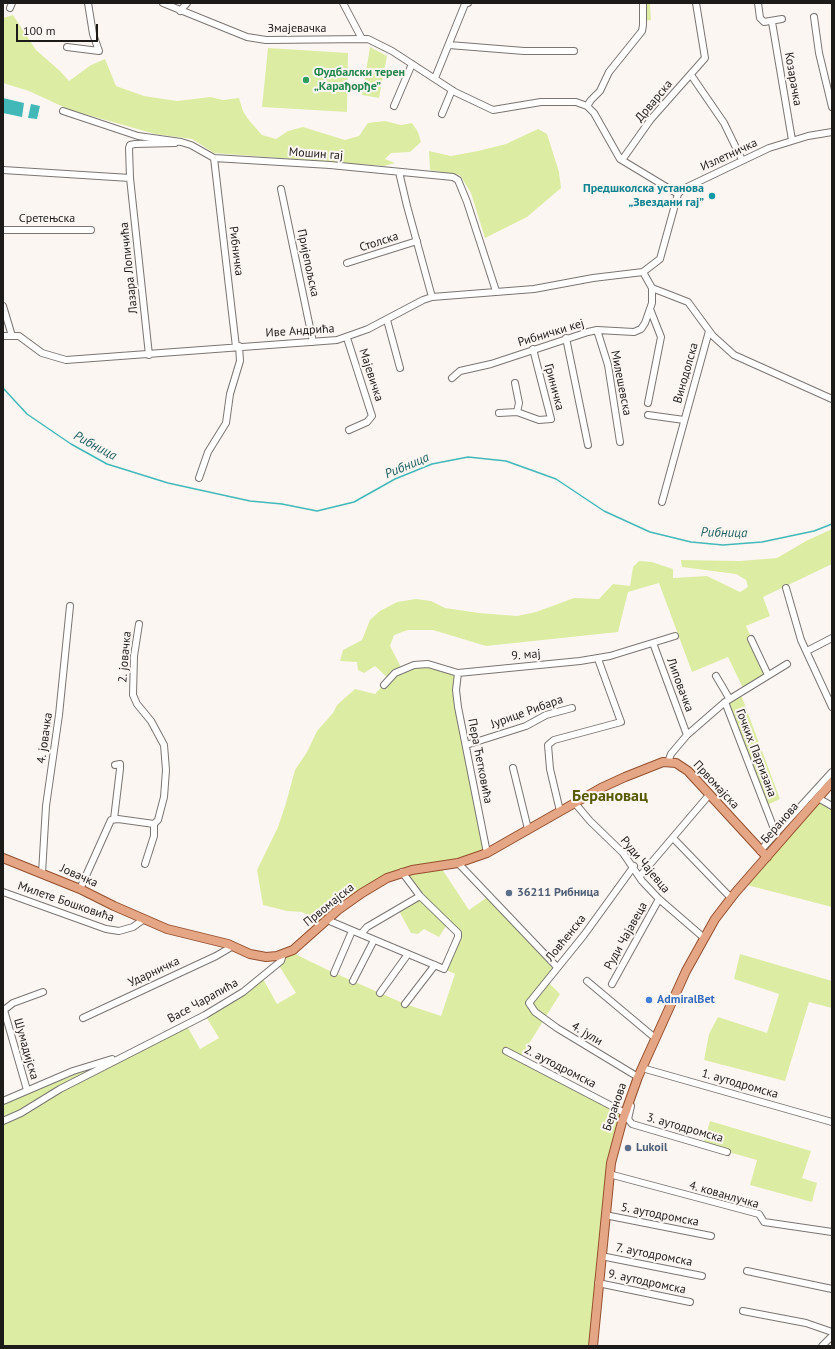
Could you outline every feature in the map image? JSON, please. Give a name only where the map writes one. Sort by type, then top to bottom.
[{"type":"main road","name":"Првомајска","points":[[144,919],[167,929],[233,946],[261,957],[271,957],[283,954],[297,947],[328,919],[374,885],[402,872],[458,863],[487,854],[574,802],[625,776],[668,762],[676,763],[685,769],[763,854]]},
{"type":"main road","name":"Беранова","points":[[593,1346],[609,1174],[613,1152],[625,1112],[642,1068],[704,937],[763,854],[832,782]]},
{"type":"main road","name":"Јовачка","points":[[3,858],[80,888],[144,919]]},
{"type":"street","points":[[67,47],[99,51],[93,34],[88,3]]},
{"type":"street","name":"Змајевачка","points":[[163,3],[247,37],[266,40],[368,39],[386,48],[452,90],[483,107],[493,110],[541,102],[576,102],[587,106]]},
{"type":"street","points":[[180,10],[187,3]]},
{"type":"street","points":[[343,3],[362,39]]},
{"type":"street","points":[[435,78],[465,4],[468,3]]},
{"type":"street","points":[[642,3],[642,32],[616,63],[600,91],[587,106],[594,113],[622,160],[678,194],[660,259],[643,272],[652,288],[688,302],[709,331],[734,355],[832,399]]},
{"type":"street","name":"Дрварска","points":[[622,160],[651,119],[705,58],[696,3]]},
{"type":"street","points":[[758,3],[760,18],[763,22],[772,22],[782,19]]},
{"type":"street","points":[[814,17],[819,53],[832,107]]},
{"type":"street","name":"Козарачка","points":[[772,22],[792,140]]},
{"type":"street","points":[[449,45],[524,51],[574,51]]},
{"type":"street","points":[[394,106],[412,64]]},
{"type":"street","points":[[691,74],[724,123],[742,160]]},
{"type":"street","points":[[442,114],[452,90]]},
{"type":"street","name":"Мошин гај","points":[[63,111],[138,136],[181,142],[191,145],[214,158],[330,165],[453,177],[458,180],[467,202],[496,291]]},
{"type":"street","name":"Излетничка","points":[[678,194],[689,186],[769,148],[792,140],[832,132]]},
{"type":"street","name":"Лазара Лопичића","points":[[149,355],[130,178],[129,148],[130,145],[181,142]]},
{"type":"street","name":"Рибничка","points":[[199,478],[208,452],[226,423],[230,394],[240,361],[214,158]]},
{"type":"street","points":[[3,170],[130,178]]},
{"type":"street","name":"Столска","points":[[399,172],[432,297]]},
{"type":"street","name":"Пријепољска","points":[[281,188],[313,342]]},
{"type":"street","name":"Сретењска","points":[[3,230],[91,230]]},
{"type":"street","name":"Столска","points":[[347,263],[417,241]]},
{"type":"street","name":"Иве Андрића","points":[[3,336],[23,338],[42,354],[66,360],[149,355],[237,346],[313,342],[347,338],[387,320],[423,300],[432,297],[534,289],[593,278],[643,272]]},
{"type":"street","name":"Рибнички кеј","points":[[452,378],[460,371],[491,364],[566,338],[597,330],[634,332],[641,329],[645,323],[652,303],[652,288]]},
{"type":"street","points":[[3,306],[12,336]]},
{"type":"street","points":[[648,404],[661,337],[650,308]]},
{"type":"street","points":[[387,320],[400,368]]},
{"type":"street","name":"Милешевска","points":[[597,330],[608,365],[620,442]]},
{"type":"street","name":"Винодолска","points":[[662,502],[709,331]]},
{"type":"street","name":"Мајевичка","points":[[347,338],[372,416],[367,422],[349,430]]},
{"type":"street","points":[[566,338],[588,445]]},
{"type":"street","name":"Гриничка","points":[[499,413],[517,412],[539,420],[551,419],[533,349]]},
{"type":"street","points":[[515,383],[519,403],[517,412]]},
{"type":"street","name":"Винодолска","points":[[648,415],[684,420]]},
{"type":"street","points":[[786,588],[800,634],[832,707]]},
{"type":"street","name":"4. јовачка","points":[[42,873],[46,806],[60,715],[70,606]]},
{"type":"street","name":"2. јовачка","points":[[139,624],[134,656],[133,695],[137,704],[151,721],[165,748],[166,785],[158,820],[154,824],[154,836],[145,864]]},
{"type":"street","name":"9. мај","points":[[384,685],[395,673],[414,665],[428,664],[458,673],[598,659],[675,636]]},
{"type":"street","points":[[807,651],[832,638]]},
{"type":"street","points":[[751,639],[768,675]]},
{"type":"street","name":"Липовачка","points":[[653,643],[687,735]]},
{"type":"street","points":[[560,811],[548,754],[547,747],[549,743],[621,722],[598,659]]},
{"type":"street","points":[[668,762],[671,754],[687,735],[727,700],[787,664]]},
{"type":"street","name":"Пера Ћетковића","points":[[458,673],[456,690],[487,854]]},
{"type":"street","name":"Гочких Партизана","points":[[716,676],[727,700],[776,834]]},
{"type":"street","name":"Јурице Рибара","points":[[466,745],[526,726],[546,715],[572,708]]},
{"type":"street","points":[[80,888],[109,824],[114,819],[120,769],[120,764],[116,765]]},
{"type":"street","points":[[513,768],[528,829]]},
{"type":"street","name":"Беранова","points":[[763,854],[776,834],[832,772]]},
{"type":"street","points":[[640,876],[674,839],[709,795]]},
{"type":"street","points":[[818,798],[832,806]]},
{"type":"street","name":"Руди Чајевца","points":[[574,802],[590,821],[623,852],[642,881],[659,899],[704,937]]},
{"type":"street","points":[[114,819],[154,824]]},
{"type":"street","points":[[674,839],[731,898]]},
{"type":"street","points":[[458,863],[557,967]]},
{"type":"street","points":[[634,867],[647,868]]},
{"type":"street","name":"Ловћенска","points":[[530,1003],[557,967],[584,935],[634,867]]},
{"type":"street","points":[[328,919],[444,969],[458,937],[458,933],[420,896],[402,872]]},
{"type":"street","name":"Милете Бошковића","points":[[3,892],[106,929],[119,931],[133,927],[144,919]]},
{"type":"street","points":[[360,934],[367,927],[420,896]]},
{"type":"street","name":"Руди Чајавеца","points":[[612,984],[659,899]]},
{"type":"street","points":[[334,973],[352,930]]},
{"type":"street","points":[[354,982],[374,940]]},
{"type":"street","name":"Ударничка","points":[[83,1018],[216,956],[233,946]]},
{"type":"street","name":"Васе Чарапића","points":[[128,1054],[243,992],[278,964],[283,959],[283,954]]},
{"type":"street","points":[[380,993],[408,954]]},
{"type":"street","points":[[405,1004],[435,965]]},
{"type":"street","points":[[587,981],[655,1038]]},
{"type":"street","name":"Шумадијска","points":[[27,1090],[4,1010],[9,1006],[43,992]]},
{"type":"street","name":"4. јули","points":[[530,1003],[535,1012],[557,1028],[637,1080]]},
{"type":"street","name":"2. аутодромска","points":[[506,1051],[625,1112]]},
{"type":"street","points":[[3,1101],[73,1071],[128,1054]]},
{"type":"street","points":[[3,1120],[21,1113],[60,1089],[128,1054]]},
{"type":"street","name":"1. аутодромска","points":[[642,1068],[832,1122]]},
{"type":"street","name":"3. аутодромска","points":[[637,1080],[628,1119],[632,1124],[727,1152]]},
{"type":"street","name":"4. кованлучка","points":[[609,1174],[759,1214],[764,1222],[832,1232]]},
{"type":"street","name":"5. аутодромска","points":[[605,1215],[711,1236]]},
{"type":"street","name":"7. аутодромска","points":[[601,1256],[702,1276]]},
{"type":"street","points":[[747,1271],[832,1290]]},
{"type":"street","name":"9. аутодромска","points":[[598,1283],[690,1302]]},
{"type":"street","points":[[743,1312],[806,1323],[832,1332]]},
{"type":"street","points":[[822,1346],[832,1336]]},
{"type":"green space","points":[[644,3],[650,3],[651,20],[643,21]]},
{"type":"green space","points":[[13,15],[36,50],[69,81],[91,65],[105,59],[116,86],[144,96],[177,101],[210,97],[223,100],[239,98],[243,111],[262,135],[276,139],[288,131],[303,127],[345,140],[359,136],[368,123],[385,121],[401,125],[412,123],[418,132],[421,142],[410,152],[391,153],[385,159],[395,163],[384,166],[214,153],[192,139],[155,134],[70,110],[29,91],[3,83],[3,18]]},
{"type":"green space","points":[[370,47],[387,56],[379,98],[362,95]]},
{"type":"green space","name":"Фудбалски терен „Карађорђе”","points":[[268,48],[348,53],[347,112],[262,107]]},
{"type":"green space","points":[[538,129],[547,134],[559,172],[561,188],[527,217],[485,238],[471,193],[460,175],[430,170],[429,151],[451,156],[478,151],[506,144]]},
{"type":"green space","points":[[832,529],[832,564],[763,597],[770,616],[746,626],[768,675],[744,690],[728,657],[692,672],[659,583],[628,592],[618,632],[486,646],[433,630],[408,630],[394,635],[390,646],[402,669],[421,664],[458,673],[456,683],[487,853],[440,866],[469,910],[489,896],[557,967],[546,980],[560,994],[520,1058],[625,1113],[613,1152],[593,1346],[3,1346],[3,1101],[128,1054],[186,1024],[200,1049],[219,1038],[205,1015],[262,977],[277,1004],[296,993],[278,964],[293,950],[297,955],[330,971],[405,1004],[441,1016],[455,974],[444,969],[458,937],[448,923],[439,937],[424,929],[418,934],[411,933],[398,909],[420,896],[402,872],[385,879],[323,923],[302,912],[287,911],[263,905],[257,870],[278,827],[295,770],[307,752],[317,731],[333,713],[337,705],[355,689],[375,694],[389,679],[375,666],[364,673],[358,670],[357,662],[340,661],[343,650],[362,640],[370,620],[380,611],[397,602],[416,599],[431,601],[445,608],[479,613],[517,616],[536,612],[574,598],[599,599],[613,584],[630,586],[633,567],[639,561],[652,562],[673,569],[673,578],[707,576],[740,592],[748,587],[746,580],[736,574],[682,567],[681,560],[740,561],[777,558],[806,541]]},
{"type":"green space","points":[[740,692],[780,799],[765,806],[725,702]]},
{"type":"green space","points":[[818,798],[832,806],[832,907],[743,884]]},
{"type":"green space","points":[[740,954],[832,981],[832,1008],[809,1002],[785,1081],[704,1060],[709,1034],[718,1017],[767,1033],[779,994],[734,979]]},
{"type":"green space","points":[[710,1121],[811,1151],[802,1178],[817,1183],[812,1202],[750,1185],[757,1160],[703,1145]]},
{"type":"water","points":[[3,98],[24,103],[22,117],[3,113]]},
{"type":"water","points":[[31,104],[40,106],[37,119],[28,118]]},
{"type":"waterway","name":"Рибница","points":[[3,388],[27,414],[71,444],[107,464],[168,483],[250,501],[282,504],[317,511],[354,502],[395,479],[432,464],[468,457],[506,461],[556,479],[604,511],[650,532],[691,542],[723,545],[762,542],[814,531],[832,524]]},
{"type":"place","name":"Фудбалски терен „Карађорђе”","points":[[306,80]]},
{"type":"place","name":"Предшколска установа „Звездани гај”","points":[[712,196]]},
{"type":"place","name":"36211 Рибница","points":[[509,893]]},
{"type":"place","name":"AdmiralBet","points":[[649,1000]]},
{"type":"place","name":"Lukoil","points":[[628,1148]]},
{"type":"district","name":"Берановац","points":[[610,796]]}]
